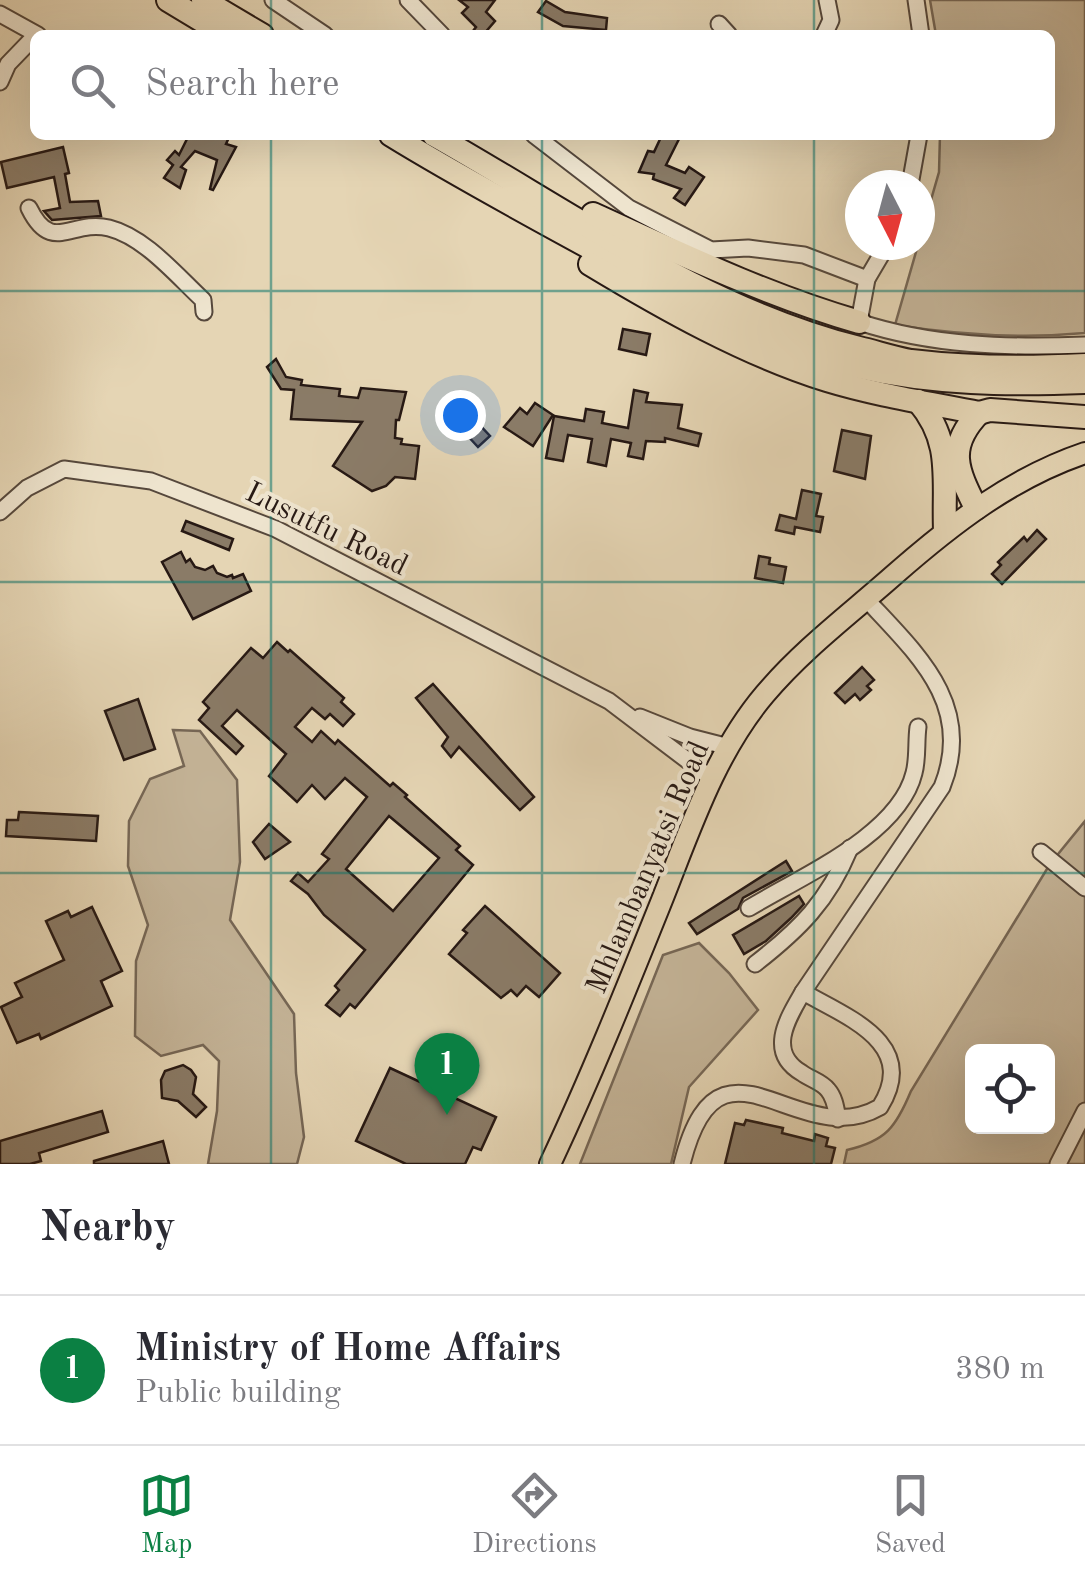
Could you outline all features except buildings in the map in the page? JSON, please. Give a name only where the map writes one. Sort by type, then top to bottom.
[{"type":"highway","points":[[168,0],[218,30]]},
{"type":"highway","points":[[203,0],[254,30]]},
{"type":"highway","points":[[399,140],[695,306],[774,340],[856,366],[930,380],[1020,385],[1085,382]]},
{"type":"highway","points":[[443,140],[691,285],[826,340],[908,360],[1011,368],[1085,365]]},
{"type":"highway","points":[[472,157],[731,277],[856,305]]},
{"type":"highway","points":[[472,184],[581,259],[647,298],[785,365],[828,380],[979,413],[990,410],[1085,416]]},
{"type":"highway","points":[[918,401],[933,418],[941,436],[945,530]]},
{"type":"highway","points":[[976,508],[956,462],[964,430],[979,413]]},
{"type":"main road","name":"Mhlambanyatsi Road","points":[[550,1164],[603,1050],[712,779],[764,696],[820,638],[945,530],[976,508],[1062,461],[1085,453]]},
{"type":"street","points":[[273,0],[317,30]]},
{"type":"street","points":[[408,0],[437,30]]},
{"type":"street","points":[[826,30],[830,20],[827,0]]},
{"type":"street","points":[[916,0],[920,30]]},
{"type":"street","points":[[0,14],[30,32]]},
{"type":"street","points":[[0,82],[8,64],[30,41]]},
{"type":"street","points":[[541,140],[630,208],[711,250],[748,248],[804,256],[856,305],[939,342],[1038,347],[1085,344]]},
{"type":"street","points":[[912,170],[917,140]]},
{"type":"street","points":[[29,208],[46,232],[57,234],[94,224],[118,230],[143,246],[204,300],[204,312]]},
{"type":"street","points":[[856,305],[879,260]]},
{"type":"street","name":"Lusutfu Road","points":[[0,512],[27,488],[64,469],[152,480],[276,530],[623,710],[729,748]]},
{"type":"street","points":[[838,1119],[834,1097],[827,1088],[797,1071],[782,1047],[783,1027],[942,786],[952,753],[949,710],[938,686],[924,662],[866,599]]},
{"type":"street","name":"Lusutfu Road","points":[[623,710],[712,779]]},
{"type":"street","points":[[749,908],[850,848],[894,812],[915,771],[918,726]]},
{"type":"street","points":[[755,964],[798,931],[823,900],[850,848]]},
{"type":"street","points":[[1041,852],[1085,888]]},
{"type":"street","points":[[682,1164],[704,1107],[728,1092],[746,1092],[838,1119],[880,1107],[893,1079],[887,1050],[877,1038],[803,992]]},
{"type":"street","points":[[1058,1164],[1085,1110]]},
{"type":"shaded area","points":[[930,0],[1085,0],[1085,333],[990,335],[895,325],[914,260],[935,260],[935,186],[940,140],[1055,140],[1055,30],[935,30]]},
{"type":"shaded area","points":[[173,730],[200,731],[237,780],[240,862],[230,920],[294,1014],[304,1137],[297,1164],[208,1164],[217,1111],[219,1061],[203,1045],[161,1056],[135,1036],[136,961],[148,925],[128,866],[129,821],[150,779],[184,766]]},
{"type":"shaded area","points":[[1085,821],[1085,1164],[844,1164],[847,1150],[888,1131],[1050,864]]},
{"type":"shaded area","points":[[699,943],[758,1010],[689,1087],[671,1164],[580,1164],[663,955]]},
{"type":"place","name":"Ministry of Home Affairs","points":[[447,1115]]}]
